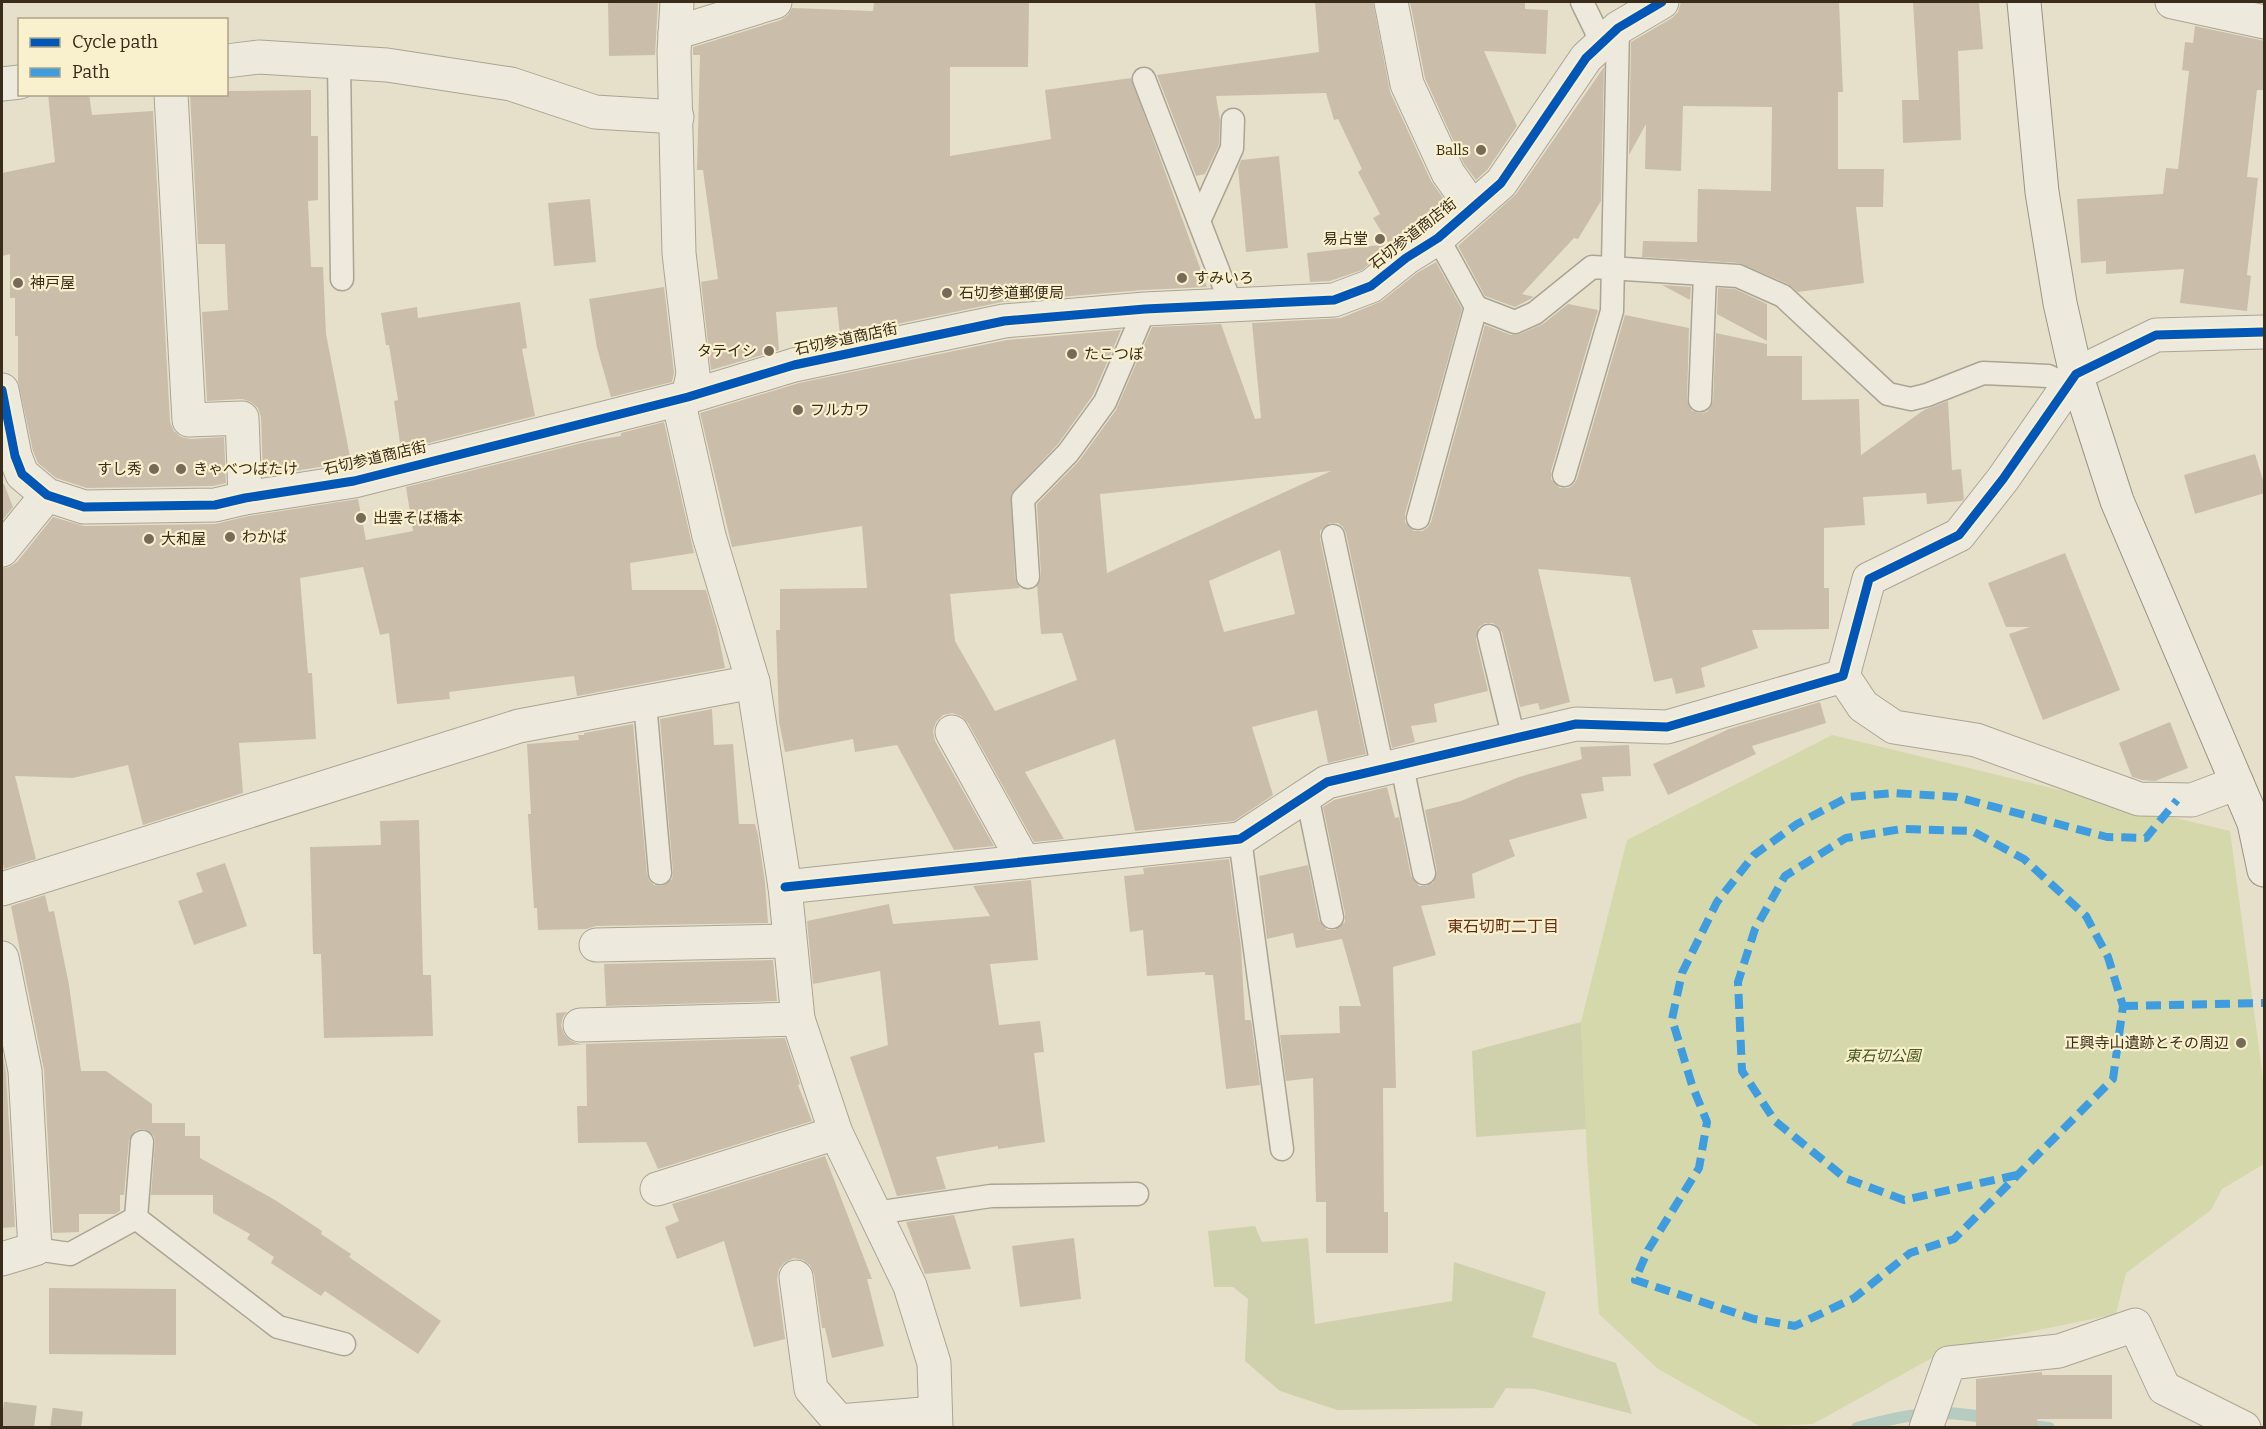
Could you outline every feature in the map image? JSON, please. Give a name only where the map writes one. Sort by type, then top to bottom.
[{"type":"street","points":[[677,2],[675,33],[679,253],[693,374],[688,397],[680,408],[706,524],[753,682],[785,887],[798,1018],[836,1133],[910,1286],[934,1363],[935,1420],[839,1421],[812,1389],[796,1277]]},
{"type":"street","points":[[675,33],[775,2]]},
{"type":"street","points":[[1391,2],[1407,84],[1448,173],[1472,207]]},
{"type":"street","name":"石切参道商店街","points":[[2,390],[15,456],[22,474],[47,495],[84,507],[215,505],[354,481],[688,397],[794,365],[1004,321],[1145,309],[1334,300],[1371,286],[1406,258],[1438,238],[1500,183],[1586,58],[1610,35],[1662,2]]},
{"type":"street","points":[[2024,2],[2042,192],[2072,380],[2117,501],[2254,823],[2263,852]]},
{"type":"street","points":[[2172,2],[2265,22]]},
{"type":"street","points":[[228,61],[259,57],[387,65],[511,84],[595,112],[677,117]]},
{"type":"street","points":[[2,84],[18,82]]},
{"type":"street","points":[[171,96],[189,420],[242,418],[245,498]]},
{"type":"street","points":[[2237,783],[2192,800],[2139,799],[1976,740],[1894,727],[1863,706],[1843,676],[1869,579],[1959,535],[2003,479],[2072,380],[2156,335],[2265,332]]},
{"type":"street","points":[[2,550],[47,495]]},
{"type":"street","points":[[785,887],[1240,839],[1327,782],[1576,724],[1667,727],[1843,676]]},
{"type":"street","points":[[2,889],[519,726],[753,682]]},
{"type":"street","points":[[952,732],[1024,862]]},
{"type":"street","points":[[596,945],[789,941]]},
{"type":"street","points":[[2,958],[25,1071],[34,1249],[2,1259]]},
{"type":"street","points":[[580,1025],[798,1018]]},
{"type":"street","points":[[657,1189],[836,1133]]},
{"type":"street","points":[[1926,1428],[1949,1363],[2059,1351],[2135,1325],[2164,1388],[2244,1428]]},
{"type":"lane","points":[[1564,475],[1612,311],[1610,35],[1582,2]]},
{"type":"lane","points":[[339,62],[342,279]]},
{"type":"lane","points":[[1144,79],[1231,304]]},
{"type":"lane","points":[[1199,221],[1232,148],[1233,120]]},
{"type":"lane","points":[[1438,238],[1476,308],[1515,322],[1535,313],[1592,267],[1738,276],[1783,296],[1888,394],[1911,399],[1983,373],[2048,376],[2072,380]]},
{"type":"lane","points":[[1700,400],[1705,275]]},
{"type":"lane","points":[[1418,518],[1476,308]]},
{"type":"lane","points":[[1028,577],[1023,499],[1068,453],[1105,402],[1145,309]]},
{"type":"lane","points":[[1333,536],[1392,768],[1424,873]]},
{"type":"lane","points":[[1489,636],[1514,739]]},
{"type":"lane","points":[[645,702],[660,873]]},
{"type":"lane","points":[[1307,795],[1332,917]]},
{"type":"lane","points":[[1240,839],[1282,1149]]},
{"type":"lane","points":[[136,1218],[142,1142]]},
{"type":"lane","points":[[875,1213],[991,1196],[1137,1194]]},
{"type":"lane","points":[[34,1249],[70,1254],[136,1218]]},
{"type":"lane","points":[[136,1218],[278,1327],[344,1344]]},
{"type":"green space","name":"東石切公園","points":[[1832,735],[2230,831],[2264,1086],[2264,1164],[2222,1189],[2211,1210],[2126,1273],[2116,1314],[1948,1349],[1813,1424],[1761,1427],[1658,1369],[1599,1314],[1587,1156],[1581,1022],[1627,840]]},
{"type":"green space","points":[[1581,1022],[1586,1129],[1476,1137],[1472,1051]]},
{"type":"green space","points":[[1255,1226],[1262,1242],[1308,1238],[1315,1324],[1452,1301],[1454,1262],[1546,1292],[1532,1337],[1616,1363],[1632,1414],[1535,1389],[1506,1388],[1493,1408],[1337,1410],[1280,1391],[1245,1361],[1248,1299],[1233,1287],[1214,1287],[1208,1231]]},
{"type":"building","points":[[608,2],[658,2],[655,55],[609,56]]},
{"type":"building","points":[[874,2],[1029,2],[1028,67],[950,67],[950,156],[1051,139],[1045,90],[1131,78],[1207,287],[1002,302],[840,336],[837,307],[776,312],[779,350],[711,370],[701,282],[718,279],[703,170],[697,170],[700,55],[693,55],[693,47],[781,20],[792,8],[873,11]]},
{"type":"building","points":[[1315,2],[1373,2],[1390,92],[1431,181],[1448,205],[1427,223],[1394,243],[1362,270],[1330,281],[1310,282],[1307,253],[1389,244],[1373,218],[1380,214],[1358,172],[1362,169],[1338,119],[1334,120],[1326,93],[1216,96],[1220,120],[1219,145],[1205,174],[1196,176],[1157,75],[1319,52]]},
{"type":"building","points":[[1410,2],[1525,2],[1525,9],[1548,10],[1546,54],[1484,51],[1517,126],[1487,170],[1476,180],[1464,164],[1425,78]]},
{"type":"building","points":[[1681,2],[1839,2],[1843,92],[1838,92],[1838,169],[1884,169],[1883,207],[1856,207],[1864,283],[1798,292],[1788,284],[1739,263],[1642,257],[1643,241],[1697,242],[1698,189],[1771,191],[1772,107],[1683,106],[1681,171],[1645,169],[1646,124],[1629,155],[1631,42],[1672,18],[1678,12]]},
{"type":"building","points":[[1913,2],[1979,2],[1983,49],[1958,51],[1961,140],[1903,143],[1902,100],[1919,100]]},
{"type":"building","points":[[2195,26],[2265,41],[2263,90],[2257,90],[2247,177],[2258,178],[2247,275],[2251,276],[2247,311],[2180,303],[2184,269],[2106,274],[2106,261],[2081,263],[2077,199],[2163,194],[2166,168],[2178,169],[2189,71],[2182,70],[2185,42],[2193,43]]},
{"type":"building","points":[[1604,67],[1601,201],[1578,239],[1574,238],[1522,294],[1534,297],[1515,307],[1485,296],[1458,246],[1516,194]]},
{"type":"building","points":[[311,90],[311,136],[318,136],[318,200],[308,201],[311,267],[323,267],[326,334],[351,462],[263,476],[261,417],[258,408],[242,399],[207,401],[202,312],[228,310],[225,244],[198,244],[190,96],[228,96],[228,91]]},
{"type":"building","points":[[48,96],[89,96],[92,115],[153,111],[170,422],[174,431],[181,437],[190,439],[224,437],[226,483],[213,486],[87,488],[56,478],[38,463],[33,451],[18,381],[18,336],[15,336],[15,298],[10,298],[10,254],[2,256],[2,173],[55,162]]},
{"type":"building","points":[[1279,156],[1288,248],[1246,252],[1238,168],[1241,160]]},
{"type":"building","points":[[590,199],[596,262],[554,266],[548,203]]},
{"type":"building","points":[[1436,262],[1462,309],[1405,514],[1405,522],[1414,531],[1422,531],[1431,522],[1485,325],[1511,335],[1520,334],[1543,324],[1568,304],[1598,310],[1551,471],[1551,479],[1560,488],[1568,488],[1577,479],[1625,315],[1689,328],[1687,400],[1692,411],[1699,413],[1707,412],[1713,401],[1716,333],[1767,344],[1767,356],[1802,356],[1802,400],[1859,399],[1861,455],[1924,410],[1948,401],[1952,470],[1961,469],[1964,499],[1927,504],[1926,493],[1863,497],[1865,525],[1824,528],[1824,588],[1829,588],[1829,629],[1752,630],[1758,648],[1701,668],[1705,687],[1676,694],[1672,678],[1654,682],[1630,577],[1538,569],[1570,702],[1540,710],[1538,703],[1520,707],[1502,632],[1493,623],[1485,623],[1479,627],[1476,639],[1488,691],[1434,704],[1437,722],[1411,726],[1415,742],[1392,748],[1346,533],[1338,523],[1330,523],[1320,531],[1320,539],[1366,754],[1328,763],[1317,710],[1252,727],[1273,795],[1234,821],[1135,831],[1115,739],[1025,772],[1064,839],[1034,842],[968,723],[961,716],[952,713],[943,715],[936,722],[933,731],[935,741],[994,846],[954,850],[897,745],[855,752],[853,739],[785,752],[779,722],[776,630],[780,630],[780,589],[867,588],[862,526],[732,547],[700,413],[799,383],[1007,340],[1121,330],[1093,395],[1058,444],[1011,494],[1015,578],[1020,588],[950,594],[955,641],[995,711],[1077,680],[1062,633],[1041,634],[1037,586],[1041,576],[1037,504],[1079,461],[1116,410],[1152,327],[1221,324],[1255,419],[1261,418],[1252,323],[1341,318],[1382,301],[1417,273]],"holes":[[[1331,471],[1107,573],[1100,494]],[[1280,550],[1295,614],[1224,632],[1209,581]]]},
{"type":"building","points":[[1662,285],[1691,287],[1690,300]]},
{"type":"building","points":[[664,287],[674,373],[672,382],[611,397],[597,348],[589,299]]},
{"type":"building","points":[[1718,288],[1735,289],[1767,304],[1767,341],[1717,314]]},
{"type":"building","points":[[520,302],[527,348],[522,349],[535,416],[401,450],[394,401],[398,400],[381,313],[417,307],[418,318]]},
{"type":"building","points":[[664,422],[694,553],[630,563],[632,590],[706,590],[725,668],[577,696],[574,676],[449,692],[450,699],[397,704],[389,633],[380,635],[363,567],[300,578],[308,673],[312,673],[316,739],[239,743],[243,793],[143,825],[128,765],[73,778],[15,776],[36,859],[4,869],[2,858],[2,568],[17,562],[53,517],[84,526],[215,524],[249,516],[358,499],[366,540],[413,531],[406,487],[590,441],[621,436],[621,433]]},
{"type":"building","points":[[2255,454],[2265,493],[2195,514],[2184,475]]},
{"type":"building","points":[[2,484],[4,484],[13,507],[2,521]]},
{"type":"building","points":[[2065,553],[2120,690],[2043,720],[2009,634],[2030,627],[2006,627],[1988,583]]},
{"type":"building","points":[[1820,702],[1826,723],[1752,746],[1756,754],[1668,795],[1653,764],[1729,729]]},
{"type":"building","points":[[712,709],[714,745],[733,744],[739,824],[755,824],[758,835],[768,923],[596,926],[586,929],[538,930],[537,908],[534,908],[528,814],[531,814],[527,744],[579,740],[578,735],[584,735],[584,733],[633,724],[647,874],[654,885],[662,886],[672,879],[673,872],[660,719]]},
{"type":"building","points":[[2170,722],[2188,768],[2155,781],[2132,777],[2119,743]]},
{"type":"building","points":[[1629,745],[1631,776],[1602,777],[1604,791],[1581,794],[1587,818],[1509,840],[1515,856],[1472,874],[1475,898],[1421,906],[1436,955],[1393,967],[1396,1088],[1383,1088],[1384,1212],[1388,1212],[1388,1253],[1326,1253],[1326,1202],[1316,1202],[1313,1078],[1286,1081],[1280,1035],[1340,1033],[1339,1006],[1361,1006],[1342,939],[1296,948],[1293,933],[1267,939],[1259,876],[1308,865],[1319,920],[1327,930],[1335,930],[1345,922],[1345,914],[1323,807],[1334,800],[1387,787],[1395,818],[1399,817],[1411,876],[1419,886],[1426,886],[1433,883],[1437,871],[1425,810],[1461,801],[1519,777],[1582,759],[1580,747]]},
{"type":"building","points":[[419,820],[423,975],[431,975],[433,1036],[324,1038],[321,954],[313,954],[310,847],[381,845],[380,821]]},
{"type":"building","points":[[1229,859],[1241,947],[1245,1020],[1251,1020],[1260,1085],[1226,1089],[1213,975],[1205,975],[1205,972],[1147,976],[1143,930],[1130,932],[1124,876],[1144,874],[1143,868]]},
{"type":"building","points":[[225,863],[247,926],[194,945],[178,901],[203,892],[196,873]]},
{"type":"building","points":[[1031,880],[1038,960],[990,964],[999,1025],[1040,1021],[1044,1052],[1034,1053],[1045,1142],[998,1149],[998,1146],[936,1157],[946,1189],[897,1196],[850,1057],[888,1045],[880,971],[813,984],[807,921],[889,904],[893,924],[990,916],[973,886]]},
{"type":"building","points":[[45,895],[49,912],[54,911],[69,985],[81,1071],[106,1071],[152,1104],[152,1123],[185,1123],[185,1136],[200,1136],[200,1158],[275,1200],[322,1231],[321,1234],[351,1254],[349,1257],[441,1321],[418,1354],[325,1291],[321,1296],[271,1263],[274,1257],[247,1239],[250,1234],[213,1213],[213,1195],[151,1195],[155,1142],[154,1136],[144,1129],[136,1130],[129,1140],[124,1195],[120,1195],[120,1211],[115,1214],[79,1214],[79,1232],[53,1233],[44,1070],[11,906]]},
{"type":"building","points":[[773,960],[777,1001],[606,1006],[604,964]]},
{"type":"building","points":[[567,1012],[561,1025],[564,1034],[571,1041],[580,1044],[785,1038],[800,1084],[798,1085],[812,1121],[658,1169],[646,1142],[578,1143],[577,1106],[587,1106],[586,1044],[558,1046],[556,1013]]},
{"type":"building","points":[[2,1050],[6,1073],[15,1227],[2,1228]]},
{"type":"building","points":[[825,1156],[872,1279],[867,1279],[884,1346],[832,1358],[825,1328],[822,1328],[814,1274],[810,1265],[794,1258],[784,1263],[779,1269],[777,1279],[785,1339],[754,1347],[724,1241],[677,1259],[665,1227],[679,1221],[672,1204]]},
{"type":"building","points":[[954,1215],[971,1269],[925,1274],[906,1222]]},
{"type":"building","points":[[1074,1238],[1081,1299],[1020,1307],[1012,1246]]},
{"type":"building","points":[[49,1288],[176,1289],[176,1355],[49,1354]]},
{"type":"building","points":[[2042,1372],[2042,1375],[2112,1375],[2112,1419],[2037,1419],[2038,1428],[1976,1428],[1976,1379]]},
{"type":"waterway","points":[[1857,1428],[1924,1414],[1957,1414],[1992,1419]]},
{"type":"waterway","points":[[2023,1425],[2049,1428]]},
{"type":"tunnel","points":[[2,1418],[81,1428]]},
{"type":"marked path","points":[[2017,1175],[1904,1200],[1845,1178],[1775,1121],[1742,1071],[1738,982],[1755,929],[1785,876],[1846,838],[1902,829],[1972,831],[2024,859],[2086,916],[2108,957],[2123,1006],[2113,1079],[1954,1239],[1910,1253],[1854,1298],[1795,1326],[1754,1319],[1635,1280],[1648,1250],[1699,1168],[1707,1122],[1692,1085],[1672,1019],[1682,973],[1717,902],[1754,855],[1797,824],[1848,797],[1894,793],[1957,797],[2107,837],[2146,838],[2177,800]]},
{"type":"marked path","points":[[2123,1006],[2264,1003]]},
{"type":"cycle path","points":[[2,390],[15,456],[22,474],[47,495],[84,507],[215,505],[354,481],[688,397],[794,365],[1004,321],[1145,309],[1334,300],[1371,286],[1406,258],[1438,238],[1501,183],[1586,58],[1618,28],[1662,2]]},
{"type":"cycle path","points":[[785,887],[1240,839],[1327,782],[1576,724],[1667,727],[1843,676],[1869,579],[1959,535],[2003,479],[2076,374],[2156,335],[2264,332]]},
{"type":"place","name":"Balls","points":[[1481,150]]},
{"type":"place","name":"易占堂","points":[[1380,239]]},
{"type":"place","name":"すみいろ","points":[[1182,278]]},
{"type":"place","name":"神戸屋","points":[[18,283]]},
{"type":"place","name":"石切参道郵便局","points":[[947,293]]},
{"type":"place","name":"タテイシ","points":[[769,351]]},
{"type":"place","name":"たこつぼ","points":[[1072,354]]},
{"type":"place","name":"フルカワ","points":[[798,410]]},
{"type":"place","name":"すし秀","points":[[154,469]]},
{"type":"place","name":"きゃべつばたけ","points":[[181,469]]},
{"type":"place","name":"出雲そば橋本","points":[[361,518]]},
{"type":"place","name":"わかば","points":[[230,537]]},
{"type":"place","name":"大和屋","points":[[149,539]]},
{"type":"place","name":"正興寺山遺跡とその周辺","points":[[2241,1043]]},
{"type":"district","name":"東石切町二丁目","points":[[1503,926]]}]
